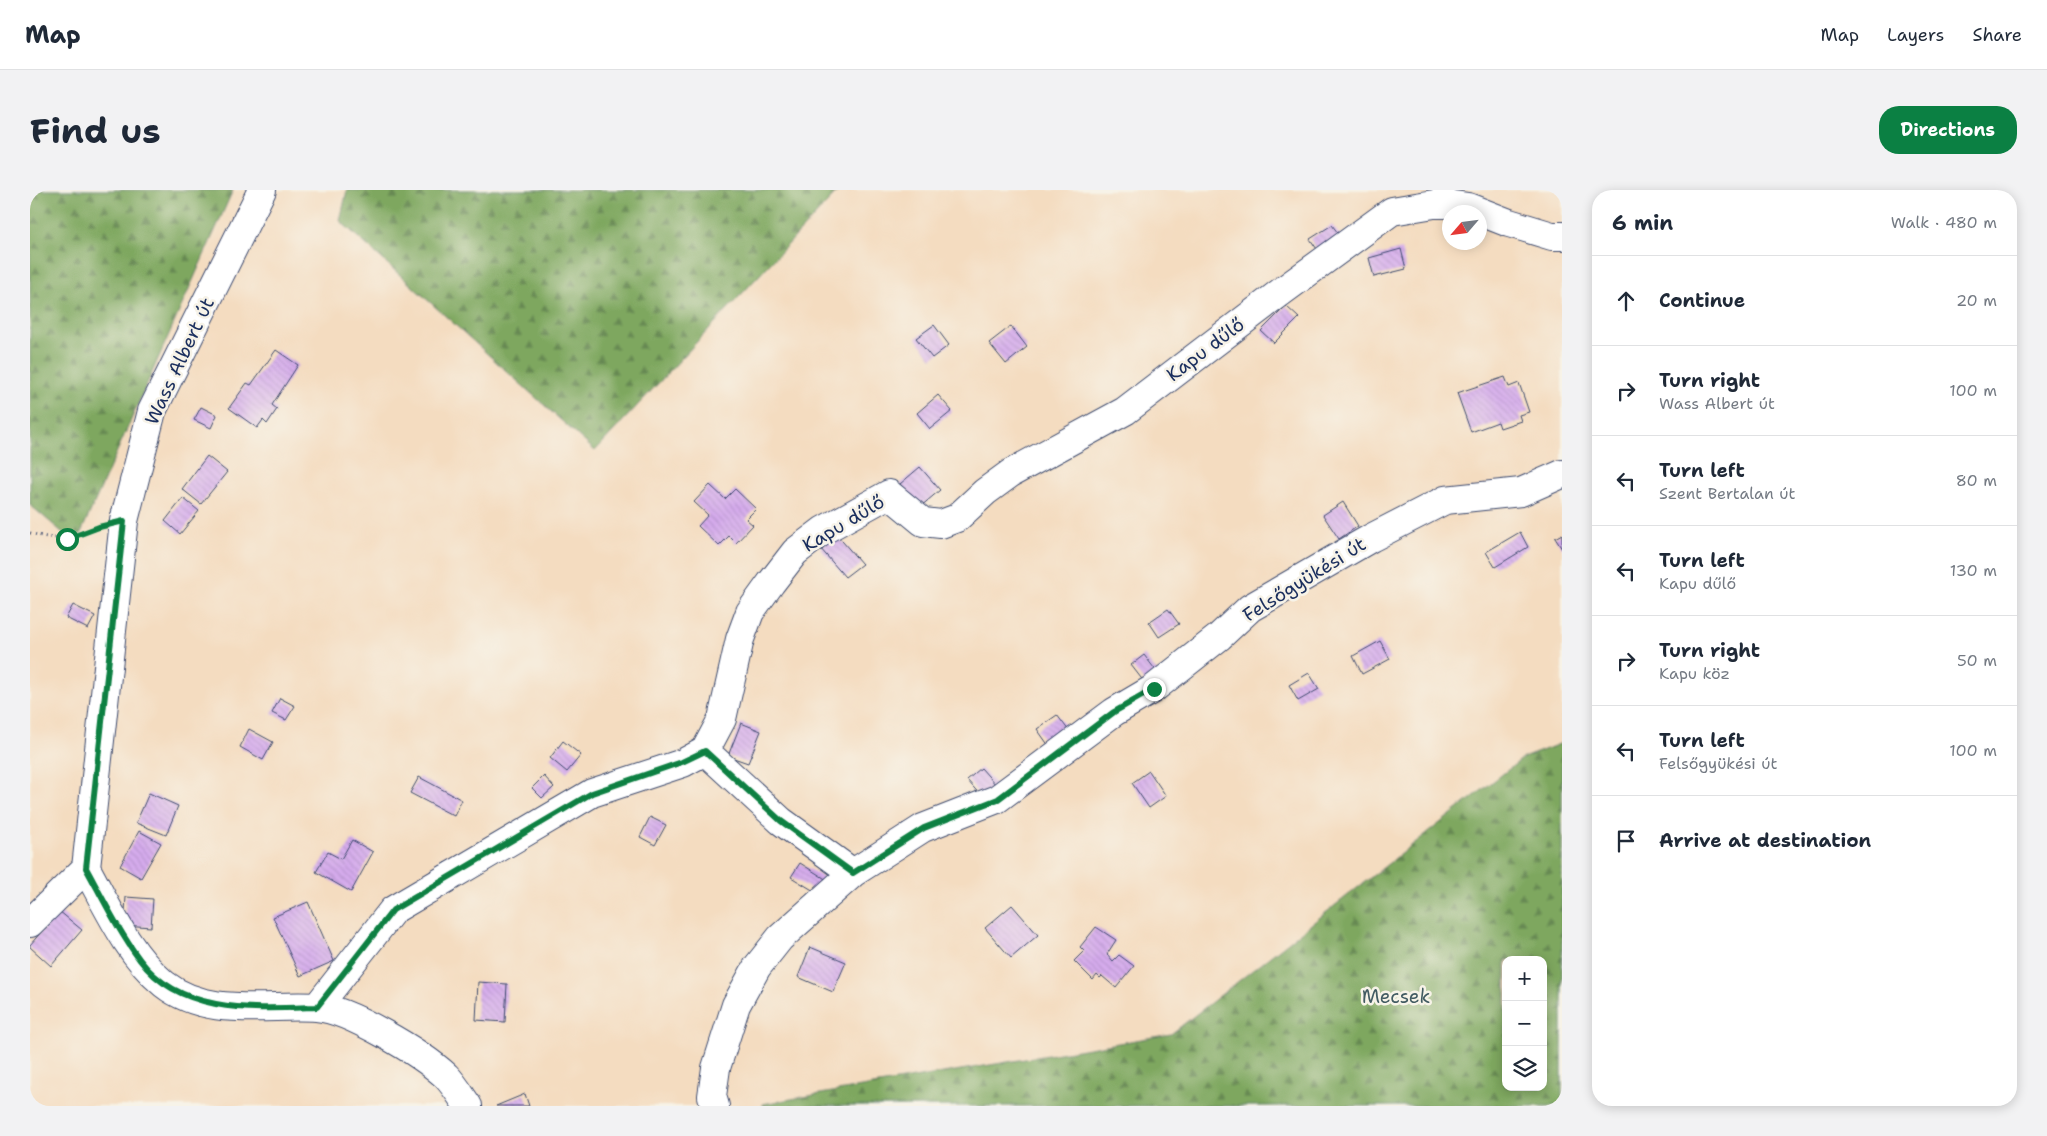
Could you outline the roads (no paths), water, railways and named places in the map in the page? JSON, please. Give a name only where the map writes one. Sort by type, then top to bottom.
[{"type":"street","name":"Wass Albert út","points":[[86,868],[124,521],[152,411],[262,190]]},
{"type":"street","name":"Kapu dűlő","points":[[705,751],[722,720],[740,639],[750,612],[795,552],[832,526],[889,494],[923,522],[941,524],[957,518],[984,492],[1011,473],[1125,411],[1281,292],[1392,211],[1440,203],[1468,207],[1509,223],[1552,236],[1562,236]]},
{"type":"street","name":"Felsőgyükési út","points":[[715,1106],[712,1096],[716,1068],[736,1005],[757,967],[780,938],[853,873],[924,828],[998,799],[1114,712],[1154,689],[1219,637],[1250,608],[1363,542],[1445,500],[1521,492],[1562,474]]},
{"type":"street","points":[[317,1007],[393,910],[592,793],[682,762],[705,751],[781,821],[853,873]]},
{"type":"street","points":[[30,923],[86,868],[108,909],[141,962],[166,985],[193,999],[223,1006],[269,1008],[317,1007],[350,1017],[403,1046],[446,1076],[468,1106]]},
{"type":"park label","name":"Mecsek","points":[[1396,996]]}]
